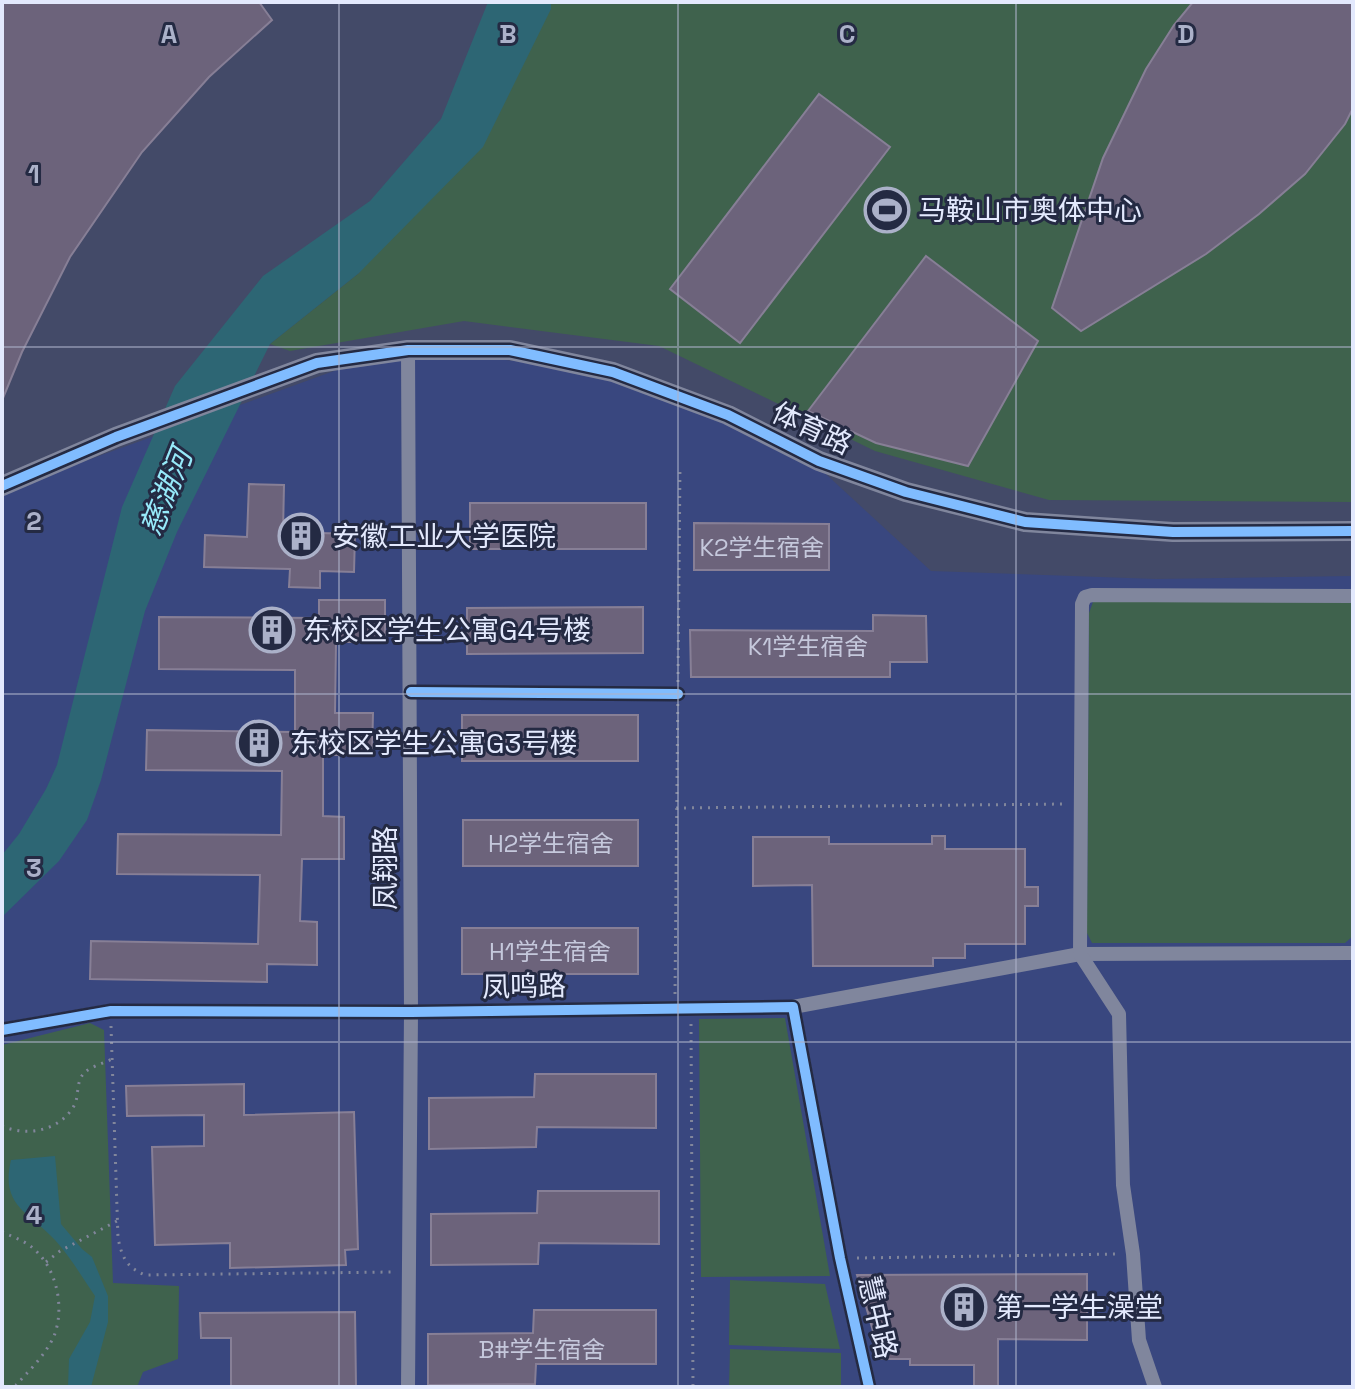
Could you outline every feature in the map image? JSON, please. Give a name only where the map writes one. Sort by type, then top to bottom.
[{"type":"street","name":"体育路","points":[[2,486],[116,437],[317,363],[408,350],[510,350],[613,372],[728,415],[819,461],[906,492],[1025,522],[1173,532],[1353,531]]},
{"type":"street","name":"凤翔路","points":[[408,350],[411,692],[408,1387]]},
{"type":"street","points":[[1155,1387],[1139,1340],[1133,1254],[1123,1185],[1119,1014],[1080,954],[1082,604],[1085,597],[1353,596]]},
{"type":"street","name":"凤鸣路","points":[[2,1030],[111,1011],[411,1012],[793,1007],[1080,954],[1353,953]]},
{"type":"street","points":[[793,1007],[840,1258]]},
{"type":"street","name":"慧中路","points":[[840,1258],[869,1387]]},
{"type":"path","points":[[675,1009],[680,466]]},
{"type":"path","points":[[411,692],[678,694]]},
{"type":"path","points":[[676,808],[1081,804]]},
{"type":"path","points":[[691,1008],[693,1387]]},
{"type":"path","points":[[111,1011],[117,1221],[121,1252],[129,1268],[145,1275],[410,1272]]},
{"type":"path","points":[[2,1126],[29,1133],[51,1126],[74,1104],[79,1082],[85,1072],[112,1059]]},
{"type":"path","points":[[46,1262],[60,1251],[117,1221]]},
{"type":"path","points":[[2,1232],[25,1243],[46,1262],[57,1291],[58,1322],[47,1350],[16,1385],[9,1387]]},
{"type":"path","points":[[840,1258],[1133,1254]]},
{"type":"shaded area","name":"马鞍山市奥体中心","points":[[551,2],[1353,2],[1353,502],[1049,500],[875,451],[659,346],[464,321],[290,351],[270,344],[359,273],[551,9]]},
{"type":"shaded area","points":[[451,354],[613,372],[803,453],[931,571],[1156,579],[1353,576],[1353,1387],[2,1387],[2,491],[345,367]]},
{"type":"shaded area","points":[[1093,602],[1353,602],[1353,936],[1345,943],[1092,943],[1087,933],[1089,613]]},
{"type":"shaded area","points":[[785,1018],[830,1276],[701,1277],[699,1019]]},
{"type":"shaded area","points":[[90,1023],[104,1030],[113,1283],[179,1286],[178,1359],[143,1372],[137,1387],[2,1387],[2,1045]]},
{"type":"shaded area","points":[[730,1280],[825,1284],[840,1349],[729,1345]]},
{"type":"shaded area","points":[[730,1349],[841,1353],[841,1387],[729,1387]]},
{"type":"water","name":"慈湖河","points":[[488,2],[551,2],[551,9],[483,147],[359,273],[270,344],[177,532],[145,611],[101,780],[87,820],[59,861],[2,917],[2,855],[19,834],[57,765],[122,507],[175,386],[263,276],[370,201],[441,119]]},
{"type":"water","points":[[55,1156],[61,1224],[92,1257],[108,1296],[108,1322],[91,1387],[68,1387],[69,1359],[90,1322],[95,1296],[61,1247],[19,1207],[10,1188],[11,1160]]},
{"type":"building","points":[[2,2],[259,2],[272,20],[209,77],[142,152],[70,257],[22,352],[3,398]]},
{"type":"building","points":[[1193,2],[1353,2],[1353,108],[1345,124],[1305,174],[1259,214],[1206,254],[1081,331],[1052,308],[1103,158],[1146,69]]},
{"type":"building","points":[[819,94],[890,147],[740,343],[670,289]]},
{"type":"building","points":[[926,256],[1038,341],[968,466],[876,443],[808,411]]},
{"type":"building","name":"安徽工业大学医院","points":[[249,484],[284,485],[283,532],[355,534],[354,572],[320,571],[320,588],[289,587],[290,569],[204,567],[205,535],[247,537]]},
{"type":"building","points":[[470,503],[646,503],[646,549],[470,549]]},
{"type":"building","points":[[694,523],[829,524],[829,570],[694,570]]},
{"type":"building","points":[[319,600],[385,600],[385,642],[336,642],[335,713],[373,713],[372,755],[323,755],[323,816],[344,817],[344,859],[302,859],[300,921],[317,922],[317,965],[267,964],[267,982],[90,979],[91,941],[258,944],[260,875],[117,874],[118,834],[281,835],[282,771],[146,770],[147,730],[295,732],[295,670],[159,669],[159,617],[319,618]]},
{"type":"building","points":[[643,607],[643,653],[467,654],[467,608]]},
{"type":"building","points":[[873,615],[926,616],[927,662],[890,662],[890,677],[691,677],[690,630],[873,631]]},
{"type":"building","points":[[462,715],[638,715],[638,761],[462,761]]},
{"type":"building","points":[[463,820],[638,820],[638,866],[463,866]]},
{"type":"building","points":[[932,836],[945,836],[945,849],[1025,849],[1025,887],[1038,887],[1038,906],[1025,906],[1025,944],[965,944],[965,958],[933,958],[933,966],[813,966],[812,885],[753,886],[753,837],[829,837],[829,844],[932,844]]},
{"type":"building","points":[[462,928],[638,928],[638,974],[462,974]]},
{"type":"building","points":[[535,1074],[656,1074],[656,1128],[537,1127],[536,1147],[429,1149],[429,1098],[534,1097]]},
{"type":"building","points":[[244,1084],[244,1115],[354,1112],[358,1249],[345,1250],[346,1265],[230,1268],[230,1243],[155,1245],[152,1147],[204,1146],[204,1115],[127,1116],[126,1086]]},
{"type":"building","points":[[538,1191],[659,1191],[659,1244],[539,1243],[538,1264],[431,1265],[431,1214],[537,1213]]},
{"type":"building","points":[[1087,1274],[1087,1340],[998,1339],[998,1387],[974,1387],[974,1365],[910,1365],[910,1359],[881,1359],[857,1275]]},
{"type":"building","points":[[534,1310],[656,1310],[656,1364],[536,1364],[535,1384],[428,1385],[428,1334],[533,1333]]},
{"type":"building","points":[[355,1312],[356,1387],[231,1387],[231,1338],[201,1338],[200,1313]]},
{"type":"cycle path","points":[[2,486],[116,437],[317,363],[408,350],[510,350],[613,372],[728,415],[819,461],[906,492],[1025,522],[1173,532],[1353,531]]},
{"type":"cycle path","points":[[411,692],[678,694]]},
{"type":"cycle path","points":[[2,1030],[111,1011],[411,1012],[793,1007],[840,1258],[869,1387]]},
{"type":"place","name":"马鞍山市奥体中心","points":[[887,210]]},
{"type":"place","name":"安徽工业大学医院","points":[[301,536]]},
{"type":"place","name":"东校区学生公寓G4号楼","points":[[272,630]]},
{"type":"place","name":"东校区学生公寓G3号楼","points":[[259,743]]},
{"type":"place","name":"第一学生澡堂","points":[[964,1307]]}]
